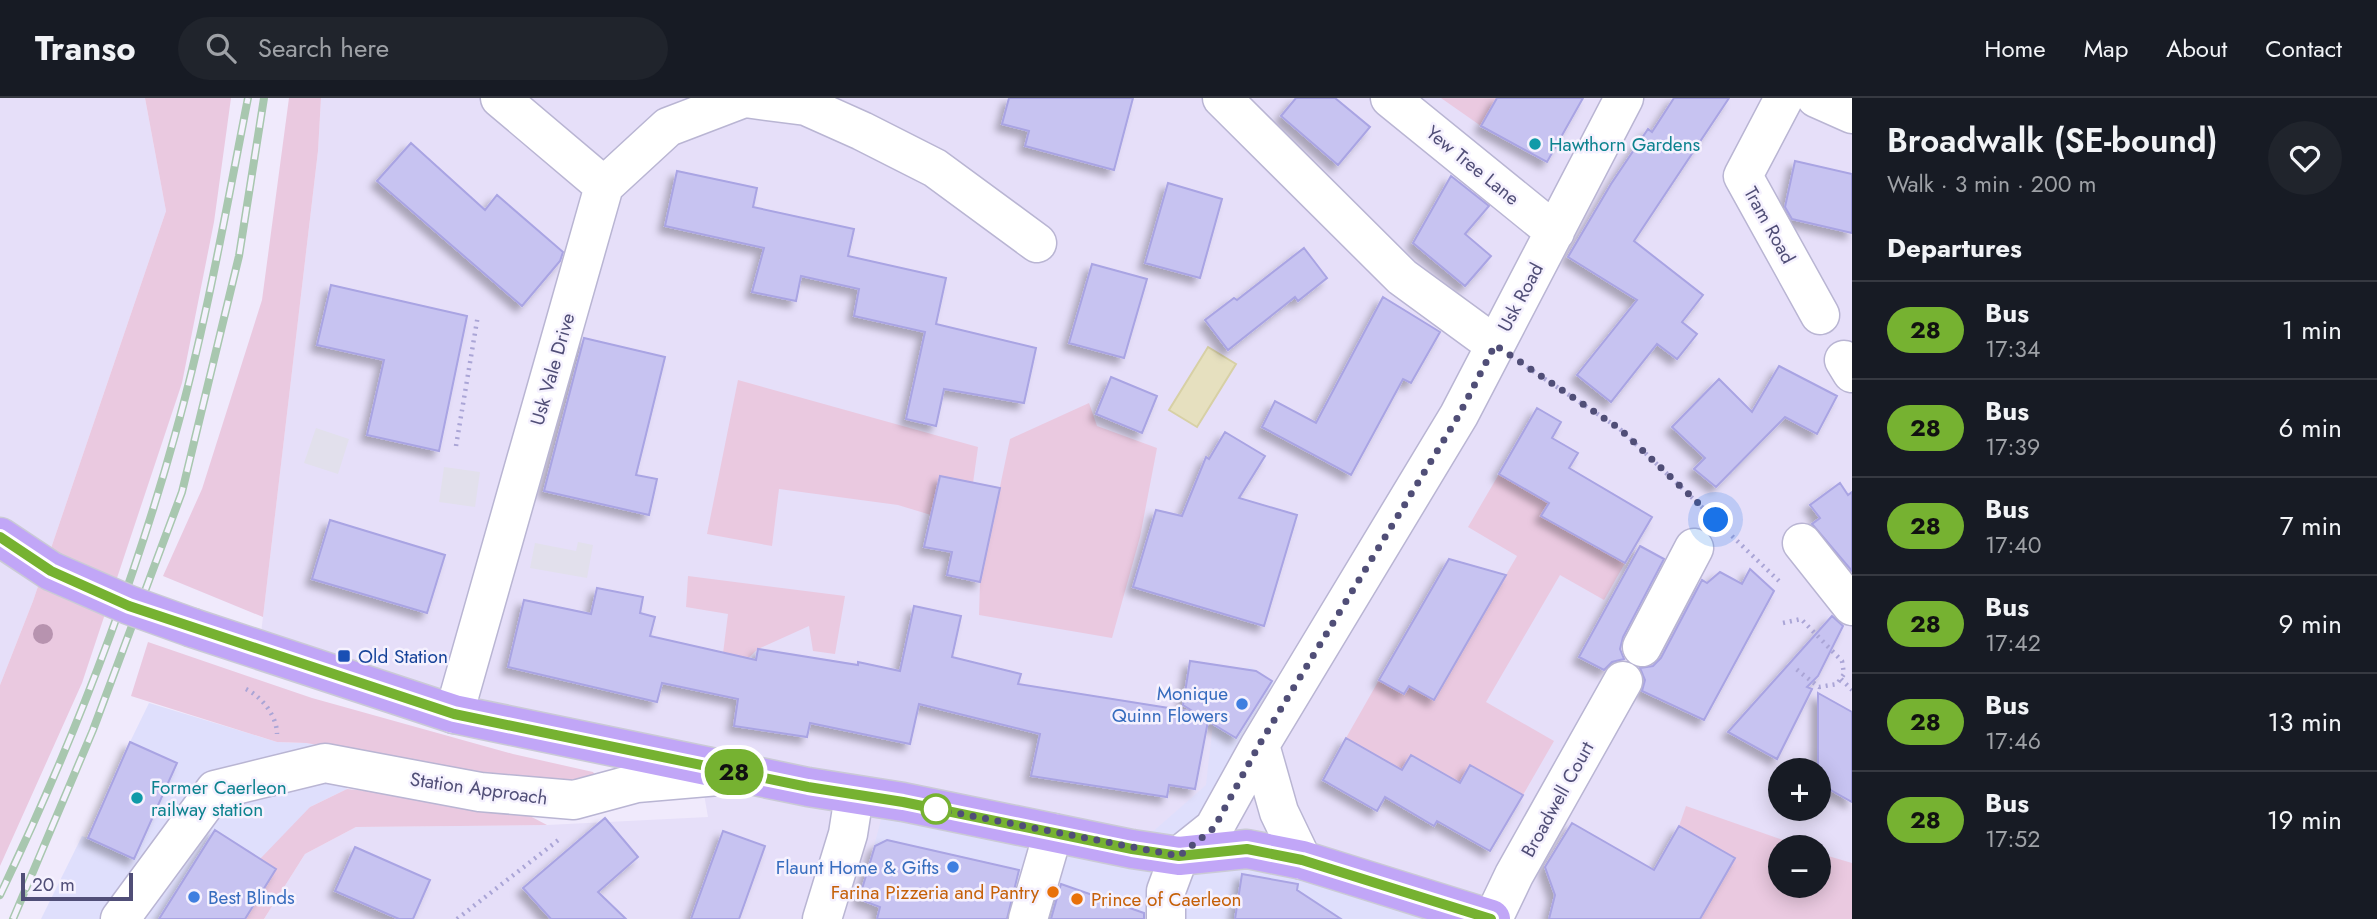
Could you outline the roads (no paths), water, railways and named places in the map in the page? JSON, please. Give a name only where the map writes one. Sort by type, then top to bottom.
[{"type":"main road","points":[[0,537],[51,571],[129,606],[454,714],[854,796],[1179,856],[1247,849],[1302,860],[1487,918]]},
{"type":"street","points":[[500,98],[604,186],[668,127],[745,98],[806,106],[862,131],[935,169],[1037,243]]},
{"type":"street","points":[[1222,98],[1402,277],[1495,345]]},
{"type":"street","name":"Yew Tree Lane","points":[[1390,98],[1555,232]]},
{"type":"street","name":"Usk Road","points":[[1179,856],[1214,828],[1259,745],[1459,415],[1624,98]]},
{"type":"street","name":"Tram Road","points":[[1784,98],[1743,176],[1820,315]]},
{"type":"street","points":[[1816,98],[1852,114]]},
{"type":"street","name":"Usk Vale Drive","points":[[454,714],[604,186]]},
{"type":"street","points":[[1642,647],[1710,539]]},
{"type":"street","points":[[1802,543],[1852,606]]},
{"type":"street","name":"Broadwell Court","points":[[1487,918],[1623,681]]},
{"type":"street","points":[[1259,745],[1279,811],[1302,860]]},
{"type":"street","name":"Station Approach","points":[[120,919],[215,790],[325,762],[480,792],[573,800],[637,783],[744,774]]},
{"type":"street","points":[[822,919],[848,834],[854,796]]},
{"type":"street","points":[[1028,919],[1053,832]]},
{"type":"street","points":[[1166,919],[1166,891],[1179,856]]},
{"type":"railway","points":[[0,895],[51,783],[98,669],[158,494],[196,352],[248,98]]},
{"type":"railway","points":[[13,919],[93,730],[182,492],[239,256],[264,98]]},
{"type":"place","name":"Hawthorn Gardens","points":[[1535,144]]},
{"type":"place","name":"Old Station","points":[[344,656]]},
{"type":"place","name":"Monique Quinn Flowers","points":[[1242,704]]},
{"type":"place","name":"Former Caerleon railway station","points":[[137,798]]},
{"type":"place","name":"Flaunt Home & Gifts","points":[[953,867]]},
{"type":"place","name":"Farina Pizzeria and Pantry","points":[[1053,892]]},
{"type":"place","name":"Best Blinds","points":[[194,897]]},
{"type":"place","name":"Prince of Caerleon","points":[[1077,899]]}]
